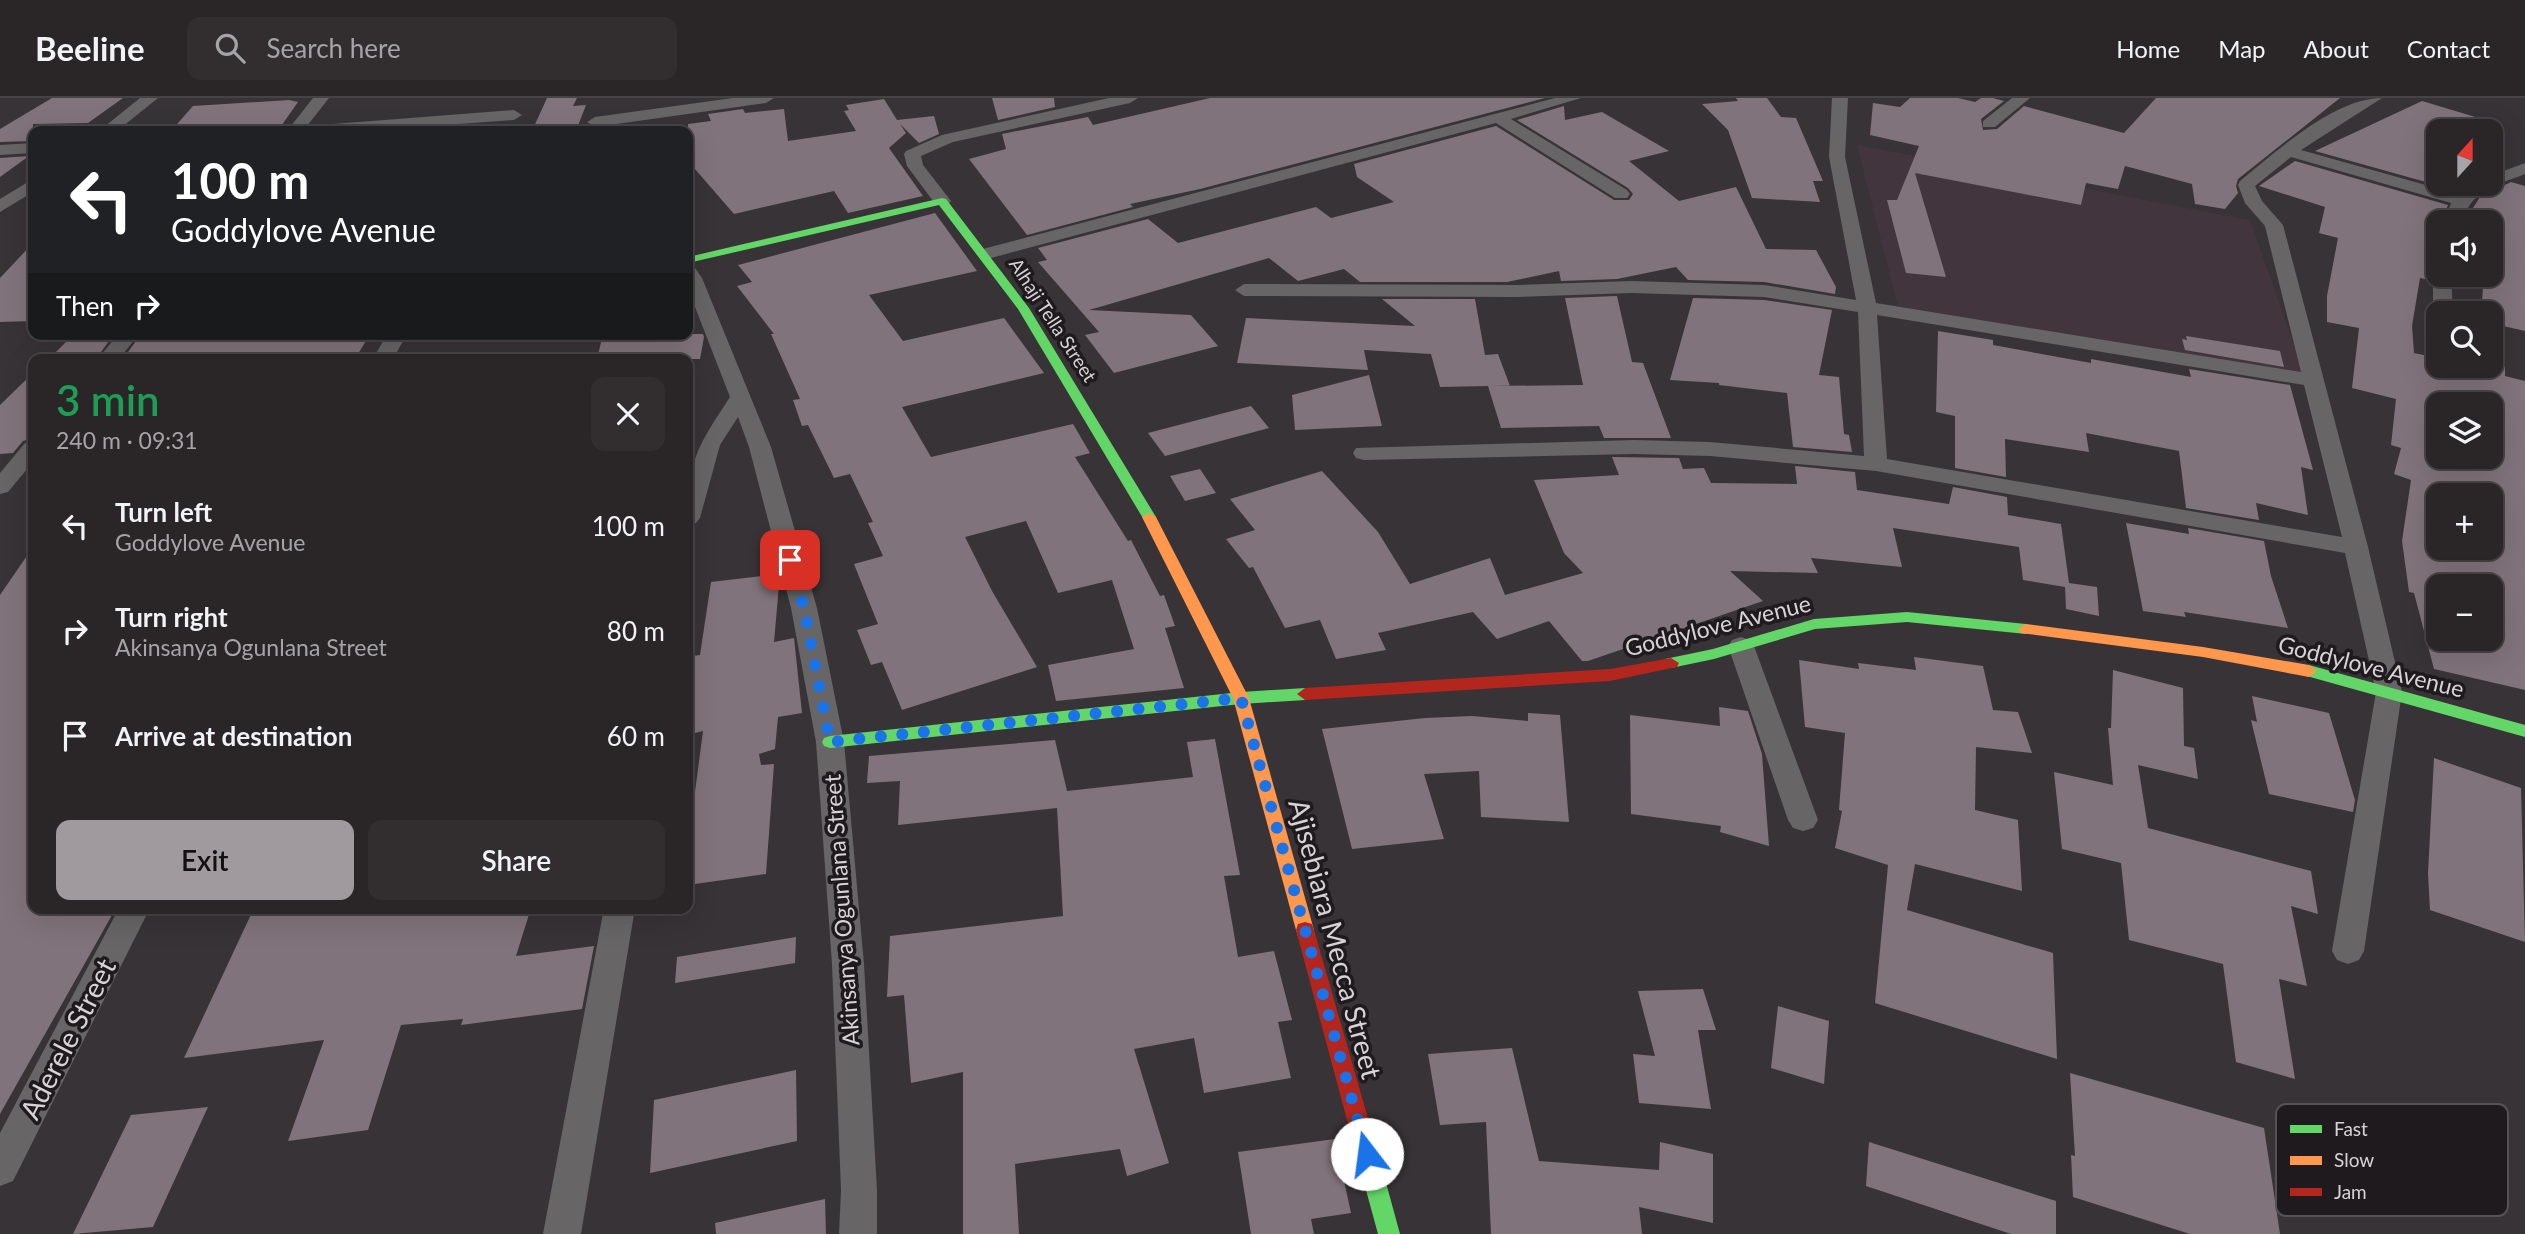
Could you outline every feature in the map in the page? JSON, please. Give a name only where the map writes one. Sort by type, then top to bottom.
[{"type":"street","points":[[114,126],[150,98]]},
{"type":"street","points":[[299,126],[321,98]]},
{"type":"street","points":[[509,126],[525,98]]},
{"type":"street","points":[[597,121],[766,98]]},
{"type":"street","points":[[693,259],[942,201],[915,166],[912,154],[925,146],[948,138],[1130,98]]},
{"type":"street","points":[[1840,98],[1837,157],[1867,308],[1877,464]]},
{"type":"street","points":[[1989,124],[2022,98]]},
{"type":"street","points":[[2348,951],[2389,692],[2356,547],[2274,225],[2254,203],[2246,185],[2287,151],[2346,111],[2374,98]]},
{"type":"street","points":[[985,254],[1563,99]]},
{"type":"street","points":[[376,126],[514,116]]},
{"type":"street","points":[[1498,118],[1620,194]]},
{"type":"street","points":[[0,150],[28,148]]},
{"type":"street","points":[[2287,151],[2460,200]]},
{"type":"street","points":[[2503,177],[2525,168]]},
{"type":"street","points":[[0,208],[28,188]]},
{"type":"street","points":[[2457,210],[2460,200],[2466,196]]},
{"type":"street","name":"Alhaji Tella Street","points":[[942,201],[985,254],[1023,308],[1134,489],[1241,698]]},
{"type":"street","name":"Akinsanya Ogunlana Street","points":[[693,278],[760,447],[804,608],[830,742],[848,964],[859,1190],[858,1234]]},
{"type":"street","points":[[1244,290],[1517,290],[1631,287],[1764,291],[2314,380]]},
{"type":"street","points":[[112,354],[124,340]]},
{"type":"street","points":[[693,501],[709,445],[740,397]]},
{"type":"street","points":[[1364,453],[1634,447],[1710,449],[1877,464],[2356,547]]},
{"type":"street","points":[[0,487],[28,454]]},
{"type":"street","name":"Goddylove Avenue","points":[[830,742],[1241,698],[1610,675],[1741,646],[1814,624],[1907,617],[1999,625],[2203,652],[2331,675],[2525,732]]},
{"type":"street","points":[[1741,646],[1803,820]]},
{"type":"street","name":"Ajisebiara Mecca Street","points":[[1241,698],[1389,1234]]},
{"type":"street","name":"Aderele Street","points":[[0,1169],[132,914]]},
{"type":"street","points":[[562,1234],[619,914]]},
{"type":"shaded area","points":[[1857,145],[2250,220],[2305,376],[1899,311]]},
{"type":"building","points":[[52,98],[123,98],[88,123],[28,126],[28,141],[0,142],[0,129]]},
{"type":"building","points":[[547,98],[577,98],[573,106],[586,105],[578,126],[534,126]]},
{"type":"building","points":[[992,98],[1054,98],[1055,107],[998,120]]},
{"type":"building","points":[[1210,98],[1545,98],[1200,189],[1130,204],[1133,207],[1027,235],[969,159],[1006,149],[1002,134],[1088,117],[1093,125]]},
{"type":"building","points":[[1736,98],[1767,98],[1781,117],[1796,118],[1823,181],[1813,181],[1820,202],[1752,198],[1728,130],[1702,104],[1738,101]]},
{"type":"building","points":[[1910,98],[1958,98],[1975,102],[1981,98],[1993,98],[2004,101],[1981,119],[1983,130],[1997,129],[2024,106],[2124,133],[2156,98],[2340,98],[2238,179],[2238,193],[2225,209],[2195,204],[2192,184],[2125,166],[2118,189],[2086,183],[2081,205],[1915,173],[1946,277],[1906,273],[1887,200],[1897,200],[1919,146],[1870,135],[1873,103],[1900,107]]},
{"type":"building","points":[[884,99],[897,120],[934,116],[939,134],[919,143],[900,124],[906,133],[889,148],[923,196],[848,213],[834,191],[734,214],[693,167],[693,126],[688,124],[711,121],[708,114],[743,109],[745,113],[784,109],[788,141],[856,131],[844,111],[849,110],[846,105]]},
{"type":"building","points":[[289,100],[298,102],[281,126],[175,126],[193,106]]},
{"type":"building","points":[[2422,101],[2482,119],[2426,119],[2426,182],[2315,151]]},
{"type":"building","points":[[1564,106],[1565,120],[1602,112],[1669,151],[1629,161],[1679,201],[1736,187],[1766,249],[1816,250],[1836,287],[1835,294],[1764,282],[1688,280],[1676,267],[1617,279],[1561,281],[1559,271],[1507,282],[1360,282],[1344,269],[1298,281],[1269,258],[1089,310],[1191,315],[1218,346],[1114,373],[1085,335],[1099,332],[1038,262],[1047,260],[1038,248],[1148,219],[1178,243],[1316,207],[1331,218],[1394,202],[1357,177],[1354,164],[1496,126],[1614,200],[1629,200],[1633,194],[1628,188],[1517,120]]},
{"type":"building","points":[[28,156],[0,177],[0,158]]},
{"type":"building","points":[[2295,161],[2448,205],[2446,210],[2426,210],[2426,279],[2420,278],[2412,326],[2414,353],[2426,356],[2426,378],[2503,378],[2505,366],[2505,376],[2525,381],[2525,690],[2434,669],[2429,651],[2503,651],[2503,574],[2426,574],[2426,639],[2414,593],[2409,592],[2402,541],[2411,480],[2394,474],[2401,448],[2391,445],[2396,399],[2352,388],[2359,328],[2327,322],[2327,296],[2338,238],[2319,233],[2325,207],[2259,186]]},
{"type":"building","points":[[2511,182],[2525,186],[2525,331],[2503,326],[2503,301],[2482,301],[2483,287],[2503,287],[2503,210],[2472,210],[2482,196],[2503,196],[2503,186]]},
{"type":"building","points":[[935,213],[977,271],[869,295],[903,341],[1004,318],[1044,373],[902,407],[931,457],[1073,424],[1090,453],[1075,457],[1128,541],[1131,540],[1160,596],[1164,595],[1175,626],[1165,628],[1184,688],[1056,701],[1048,665],[1134,649],[1112,580],[1058,593],[1026,521],[965,537],[992,591],[1037,667],[902,710],[882,662],[871,665],[857,630],[878,624],[854,564],[883,556],[868,523],[873,522],[850,474],[834,478],[808,425],[802,426],[793,400],[800,399],[771,334],[774,334],[737,286],[752,282],[738,265]]},
{"type":"building","points":[[28,248],[28,321],[0,322],[0,278]]},
{"type":"building","points":[[1617,296],[1632,362],[1643,363],[1671,438],[1604,438],[1599,426],[1501,428],[1488,386],[1440,387],[1431,354],[1364,350],[1368,370],[1237,363],[1246,318],[1415,326],[1382,299],[1475,299],[1485,355],[1498,354],[1510,386],[1583,385],[1565,298]]},
{"type":"building","points":[[1693,298],[1764,300],[1832,310],[1819,375],[1839,377],[1844,434],[1849,435],[1852,452],[1793,447],[1787,393],[1719,383],[1670,380]]},
{"type":"building","points":[[1938,331],[1993,340],[1993,345],[2091,363],[2091,359],[2191,377],[2189,369],[2290,385],[2313,470],[2301,467],[2308,515],[2256,503],[2259,520],[2186,508],[2179,451],[2086,433],[2089,452],[2005,439],[2006,477],[1955,468],[1955,416],[1936,412]]},
{"type":"building","points":[[693,334],[703,334],[704,337],[700,359],[693,359],[693,354],[598,354],[602,340],[693,340]]},
{"type":"building","points":[[2186,336],[2280,351],[2284,367],[2185,350],[2182,339],[2187,340]]},
{"type":"building","points":[[68,340],[110,340],[100,354],[54,354]]},
{"type":"building","points":[[137,340],[366,340],[358,354],[127,354]]},
{"type":"building","points":[[1369,375],[1382,426],[1295,430],[1292,395]]},
{"type":"building","points":[[28,378],[28,440],[23,441],[13,453],[0,454],[0,405]]},
{"type":"building","points":[[1251,406],[1269,428],[1165,456],[1148,433]]},
{"type":"building","points":[[1612,457],[1679,458],[1683,469],[1704,468],[1711,483],[1797,484],[1795,466],[1855,472],[1857,490],[1949,504],[1953,487],[2007,497],[2008,515],[2061,524],[2069,583],[2097,587],[2099,616],[2066,609],[2065,587],[2023,580],[2019,547],[1893,528],[1902,567],[1811,558],[1818,573],[1730,571],[1763,601],[1588,661],[1582,661],[1549,621],[1497,639],[1473,612],[1378,633],[1386,650],[1336,659],[1320,620],[1285,628],[1253,567],[1249,568],[1226,539],[1255,530],[1230,499],[1322,471],[1378,532],[1410,584],[1490,558],[1505,595],[1583,573],[1564,553],[1534,480],[1619,475]]},
{"type":"building","points":[[1200,469],[1216,493],[1185,501],[1170,476]]},
{"type":"building","points":[[2126,523],[2189,534],[2188,528],[2264,541],[2271,576],[2288,628],[2184,612],[2186,617],[2143,611]]},
{"type":"building","points":[[28,554],[28,914],[113,914],[0,1114],[0,595]]},
{"type":"building","points":[[780,574],[774,642],[794,638],[802,713],[778,717],[775,749],[759,754],[761,765],[774,764],[766,874],[693,884],[693,807],[703,731],[693,734],[693,656],[700,655],[711,582]]},
{"type":"building","points":[[1914,657],[1983,666],[1993,710],[2018,712],[2032,753],[1976,747],[1975,810],[2018,820],[2022,891],[1915,864],[1907,910],[2053,953],[2057,1059],[1875,1003],[1888,865],[1835,848],[1842,811],[1839,810],[1845,733],[1805,727],[1799,660],[1859,669],[1858,663],[1916,670]]},
{"type":"building","points":[[2113,670],[2183,688],[2184,746],[2194,748],[2198,779],[2138,765],[2148,828],[2311,871],[2318,914],[2291,906],[2307,986],[2279,979],[2295,1079],[2236,1062],[2223,964],[2129,940],[2121,863],[2062,849],[2054,772],[2113,785],[2108,728],[2111,728]]},
{"type":"building","points":[[2252,696],[2329,713],[2355,800],[2353,812],[2269,794],[2251,720],[2257,722]]},
{"type":"building","points":[[1719,707],[1748,711],[1762,754],[1769,846],[1720,832],[1721,826],[1631,814],[1630,715],[1720,726]]},
{"type":"building","points":[[1528,713],[1560,715],[1569,822],[1481,817],[1479,771],[1424,774],[1444,839],[1352,849],[1322,729],[1472,716],[1528,721]]},
{"type":"building","points":[[1215,739],[1240,875],[1224,876],[1238,957],[1274,951],[1292,1020],[1278,1022],[1291,1078],[1204,1093],[1194,1038],[1134,1049],[1169,1163],[1127,1176],[1120,1149],[1015,1164],[1019,1234],[963,1234],[963,1072],[911,1083],[904,995],[887,997],[890,936],[1063,916],[1057,808],[898,825],[900,781],[867,783],[869,756],[1055,740],[1067,791],[1193,777],[1187,742]]},
{"type":"building","points":[[2434,758],[2521,788],[2525,942],[2430,910],[2428,873]]},
{"type":"building","points":[[251,914],[529,914],[516,956],[594,946],[582,1009],[461,1025],[463,1019],[401,1025],[368,1130],[288,1141],[324,1040],[184,1058]]},
{"type":"building","points":[[796,937],[795,963],[675,983],[677,957]]},
{"type":"building","points":[[1703,989],[1716,1030],[1698,1030],[1711,1109],[1639,1103],[1633,1054],[1655,1056],[1638,991]]},
{"type":"building","points":[[1778,1006],[1829,1021],[1824,1084],[1771,1068]]},
{"type":"building","points":[[1512,1048],[1539,1161],[1659,1170],[1660,1142],[1713,1154],[1713,1223],[1639,1207],[1642,1234],[1491,1234],[1486,1122],[1440,1125],[1428,1054]]},
{"type":"building","points":[[796,1070],[797,1141],[650,1173],[654,1100]]},
{"type":"building","points":[[2070,1073],[2264,1128],[2280,1234],[2190,1234],[2073,1197],[2071,1155],[2075,1156]]},
{"type":"building","points":[[208,1107],[153,1227],[73,1234],[131,1115]]},
{"type":"building","points":[[1335,1139],[1351,1213],[1311,1219],[1314,1234],[1251,1234],[1238,1152]]},
{"type":"building","points":[[1869,1142],[2056,1201],[2056,1234],[2011,1234],[1866,1186]]},
{"type":"building","points":[[825,1199],[826,1234],[716,1234],[715,1223]]},
{"type":"traffic: fast","points":[[693,259],[942,201],[1023,308],[1149,517]]},
{"type":"traffic: fast","points":[[1671,663],[1714,654],[1814,624],[1907,617],[2026,629]]},
{"type":"traffic: fast","points":[[2309,671],[2525,731]]},
{"type":"traffic: fast","points":[[830,742],[1241,698],[1305,694]]},
{"type":"traffic: fast","points":[[1365,1146],[1389,1234]]},
{"type":"traffic: slow","points":[[1149,517],[1241,698],[1305,930]]},
{"type":"traffic: slow","points":[[2026,629],[2203,652],[2309,671]]},
{"type":"traffic: jam","points":[[1305,694],[1610,675],[1671,663]]},
{"type":"traffic: jam","points":[[1305,930],[1365,1146]]},
{"type":"route","points":[[790,560],[804,608],[830,742],[1241,698],[1367,1154]]}]
